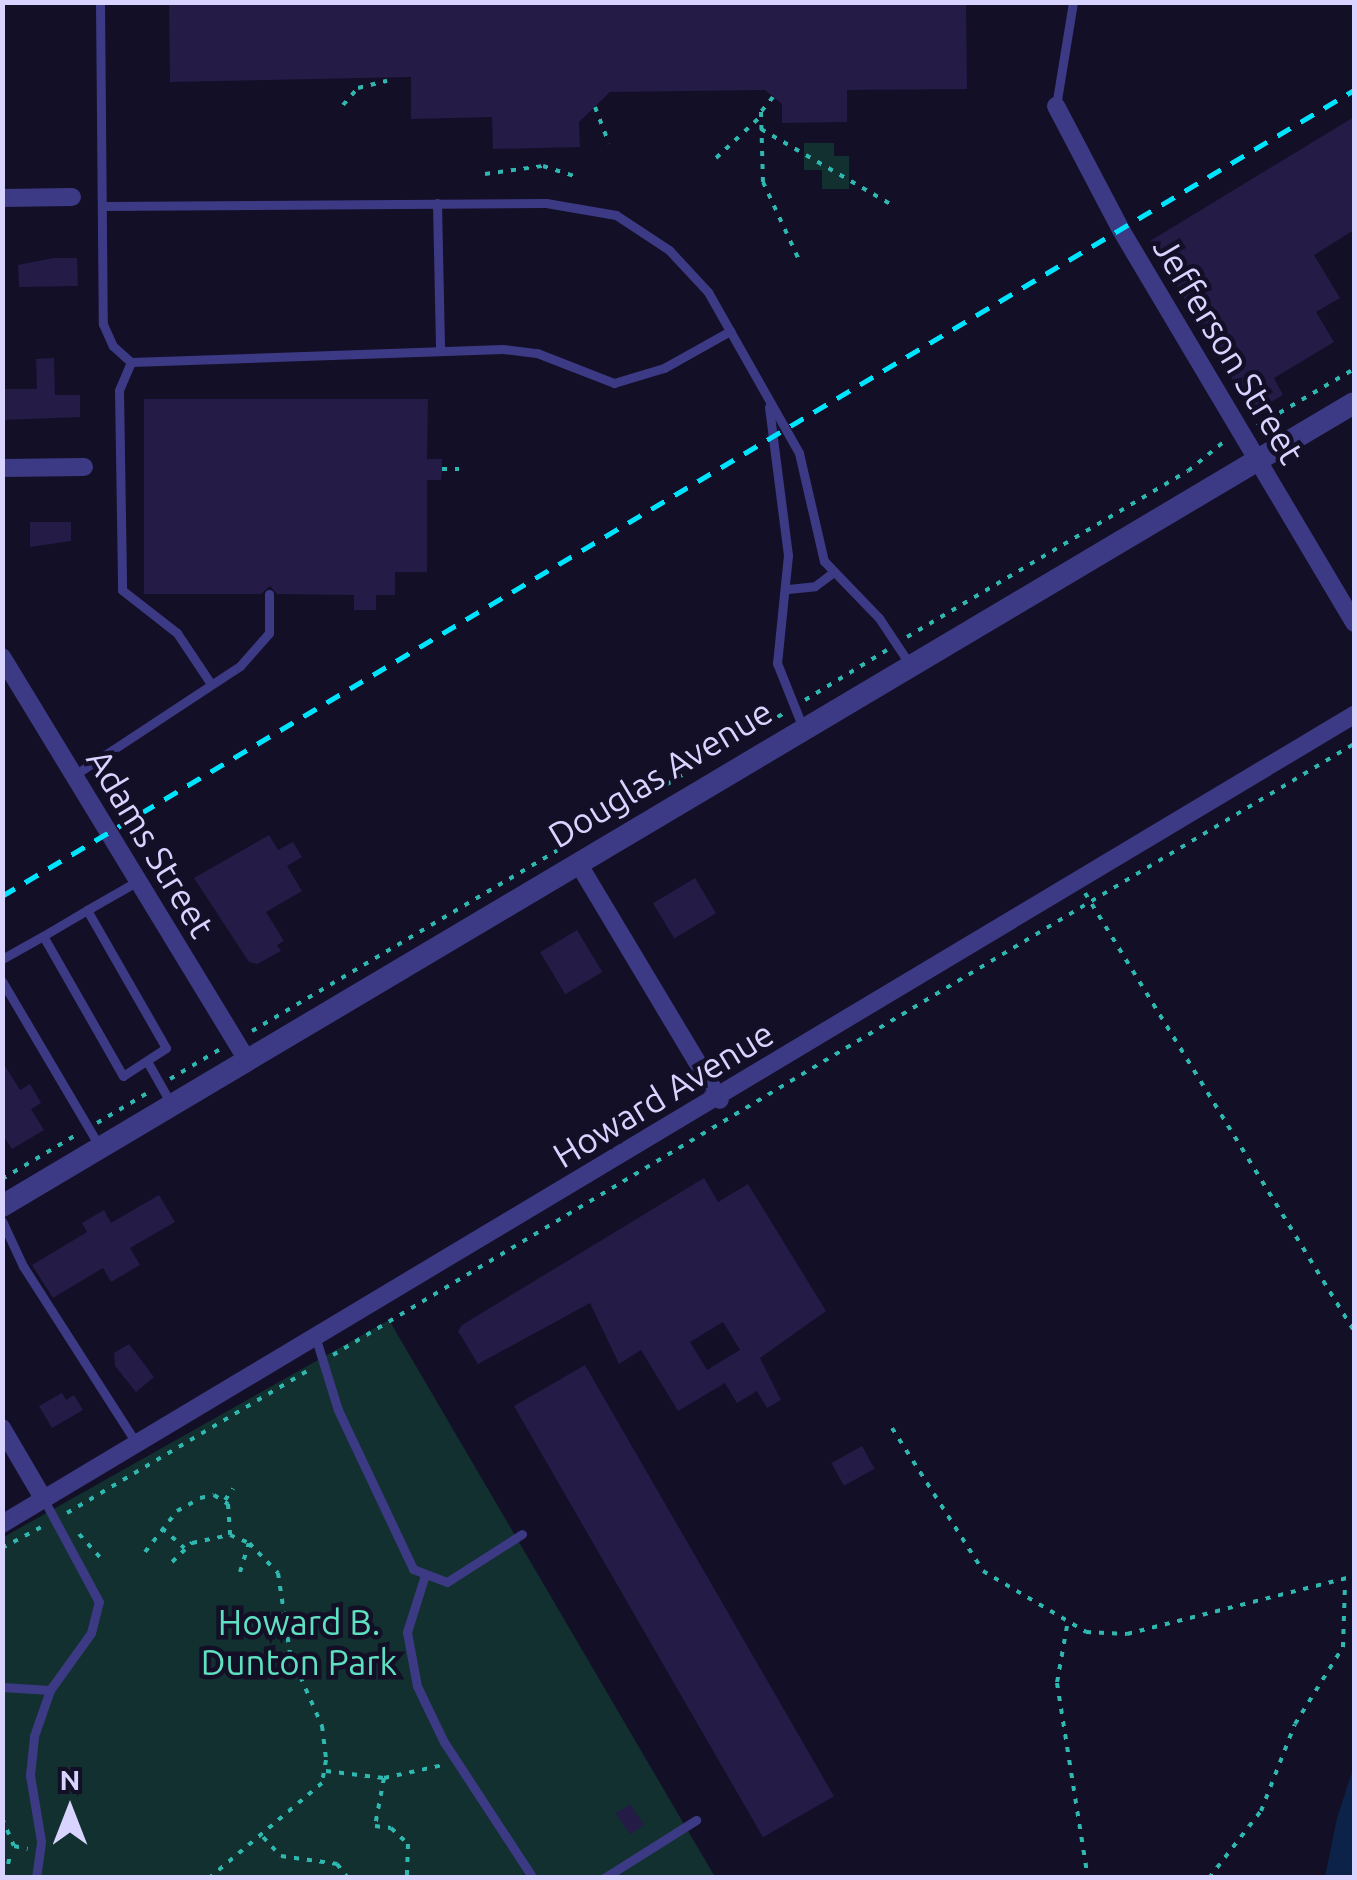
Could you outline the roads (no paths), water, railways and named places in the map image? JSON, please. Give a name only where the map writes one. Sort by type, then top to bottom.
[{"type":"street","name":"Jefferson Street","points":[[1056,106],[1064,132],[1354,623]]},
{"type":"street","points":[[2,198],[72,197]]},
{"type":"street","name":"Douglas Avenue","points":[[2,1206],[95,1137],[242,1050],[578,863],[1354,403]]},
{"type":"street","points":[[2,468],[84,466]]},
{"type":"street","name":"Adams Street","points":[[2,656],[136,882],[242,1050]]},
{"type":"street","name":"Howard Avenue","points":[[2,1524],[720,1100],[1354,715]]},
{"type":"street","points":[[578,863],[720,1100]]},
{"type":"street","points":[[2,1428],[44,1500]]},
{"type":"lane","points":[[100,2],[103,324],[113,346],[131,362],[440,351],[537,353],[614,383],[664,368],[730,331]]},
{"type":"lane","points":[[1056,106],[1073,2]]},
{"type":"lane","points":[[102,206],[437,204],[603,210],[668,250],[708,292],[799,453],[815,542],[832,573],[879,618],[911,665]]},
{"type":"lane","points":[[437,204],[440,351]]},
{"type":"lane","points":[[131,362],[119,390],[122,590],[177,634],[211,684]]},
{"type":"lane","points":[[768,404],[788,590],[777,664],[803,728]]},
{"type":"lane","points":[[788,590],[815,586],[832,573]]},
{"type":"lane","points":[[73,776],[211,684],[269,634],[269,594]]},
{"type":"lane","points":[[2,959],[136,882]]},
{"type":"lane","points":[[43,936],[122,1076],[166,1048],[87,910]]},
{"type":"lane","points":[[2,981],[95,1137]]},
{"type":"lane","points":[[147,1060],[166,1095]]},
{"type":"lane","points":[[2,1221],[32,1280],[138,1446]]},
{"type":"lane","points":[[316,1339],[326,1360],[338,1410],[397,1543],[424,1578]]},
{"type":"lane","points":[[36,1878],[41,1841],[30,1761],[50,1690],[91,1633],[99,1602],[44,1500]]},
{"type":"lane","points":[[424,1578],[458,1578],[522,1534]]},
{"type":"lane","points":[[424,1578],[407,1632],[417,1686],[444,1742],[533,1878]]},
{"type":"lane","points":[[2,1687],[50,1690]]},
{"type":"lane","points":[[604,1878],[696,1820]]},
{"type":"water","points":[[1354,1766],[1354,1877],[1325,1877],[1337,1818]]},
{"type":"railway","points":[[2,896],[1354,90]]},
{"type":"park label","name":"Howard B. Dunton Park","points":[[299,1642]]}]
